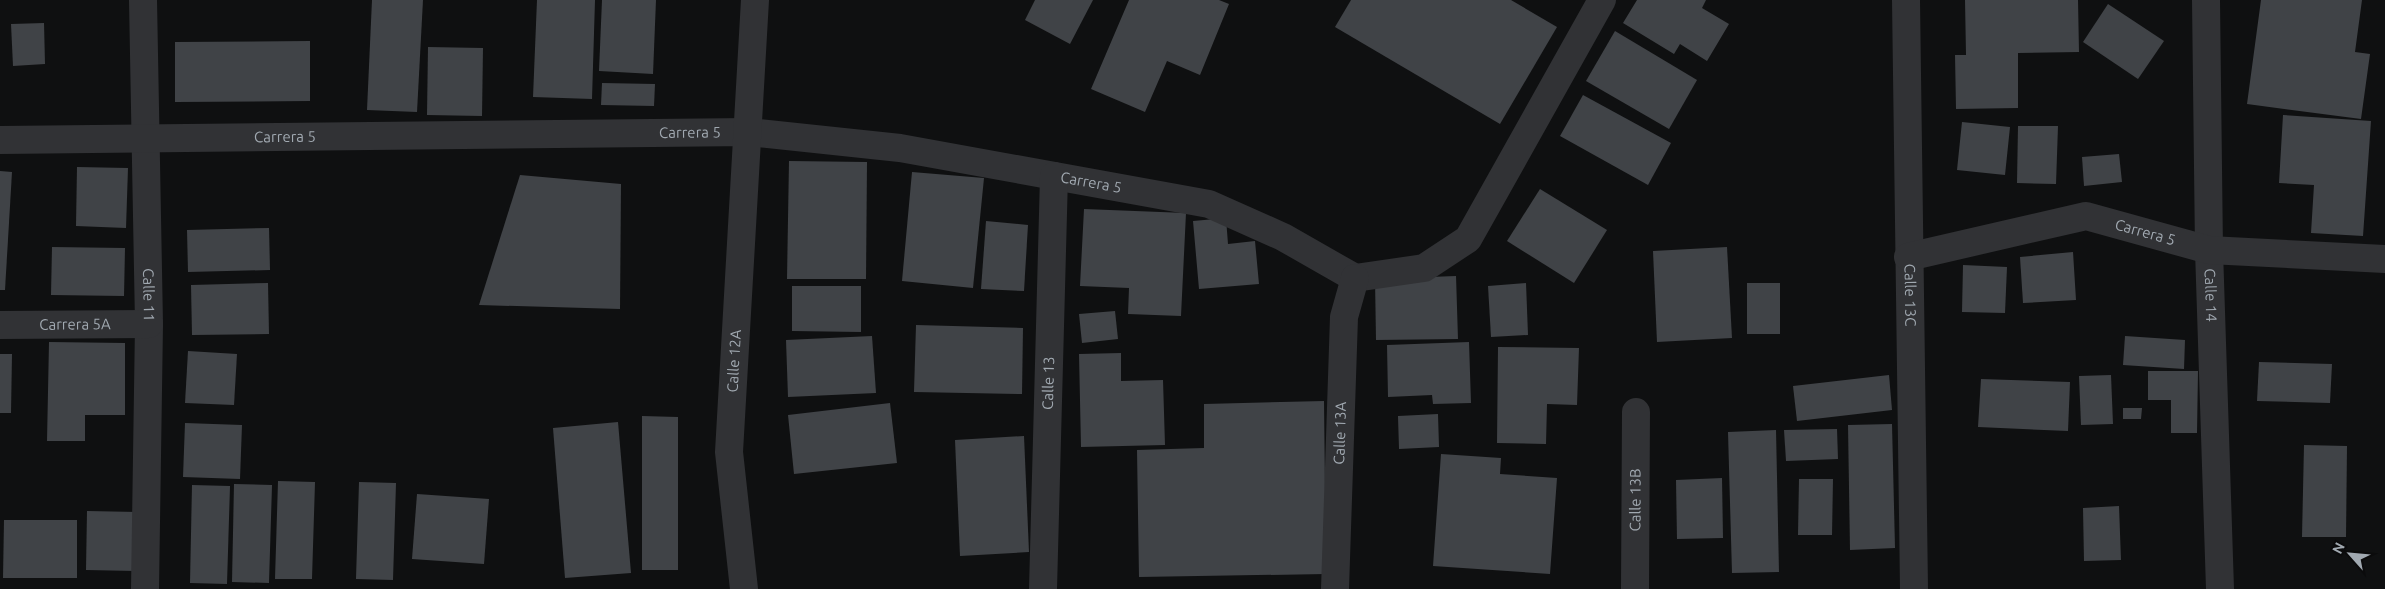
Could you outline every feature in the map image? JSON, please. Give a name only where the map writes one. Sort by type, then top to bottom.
[{"type":"street","name":"Calle 11","points":[[143,0],[149,324],[146,589]]},
{"type":"street","name":"Calle 12A","points":[[744,589],[729,452],[749,132],[755,0]]},
{"type":"street","points":[[1355,278],[1424,268],[1468,239],[1602,0]]},
{"type":"street","name":"Calle 13C","points":[[1906,0],[1914,589]]},
{"type":"street","name":"Calle 14","points":[[2206,0],[2209,250],[2220,589]]},
{"type":"street","name":"Carrera 5","points":[[0,140],[749,132],[900,148],[1209,204],[1283,237],[1355,278]]},
{"type":"street","name":"Calle 13","points":[[1043,589],[1054,176]]},
{"type":"street","name":"Carrera 5","points":[[1908,257],[2086,216],[2209,250],[2385,259]]},
{"type":"street","name":"Calle 13A","points":[[1335,589],[1344,317],[1355,278]]},
{"type":"street","name":"Carrera 5A","points":[[0,325],[149,324]]},
{"type":"street","name":"Calle 13B","points":[[1635,589],[1636,412]]},
{"type":"building","points":[[372,0],[423,0],[417,112],[367,110]]},
{"type":"building","points":[[537,0],[595,0],[592,99],[533,97]]},
{"type":"building","points":[[602,0],[656,0],[653,74],[599,71]]},
{"type":"building","points":[[1035,0],[1093,0],[1070,44],[1025,20]]},
{"type":"building","points":[[1129,0],[1219,0],[1229,4],[1200,75],[1167,61],[1145,112],[1091,89]]},
{"type":"building","points":[[1351,0],[1511,0],[1557,27],[1500,124],[1335,27]]},
{"type":"building","points":[[1637,0],[1706,0],[1702,8],[1729,24],[1707,61],[1680,44],[1674,54],[1623,23]]},
{"type":"building","points":[[1965,0],[2078,0],[2079,52],[2018,53],[2018,108],[1956,109],[1955,55],[1966,55]]},
{"type":"building","points":[[2261,0],[2362,0],[2355,52],[2370,54],[2361,119],[2247,104]]},
{"type":"building","points":[[2108,4],[2164,41],[2138,79],[2083,42]]},
{"type":"building","points":[[44,23],[45,64],[13,66],[11,24]]},
{"type":"building","points":[[1615,31],[1697,80],[1669,129],[1586,81]]},
{"type":"building","points":[[310,41],[310,101],[175,102],[175,42]]},
{"type":"building","points":[[428,47],[483,48],[482,116],[427,115]]},
{"type":"building","points":[[602,83],[655,84],[654,106],[601,105]]},
{"type":"building","points":[[1583,95],[1671,143],[1648,185],[1560,136]]},
{"type":"building","points":[[2283,115],[2371,121],[2363,236],[2311,233],[2314,185],[2279,183]]},
{"type":"building","points":[[1962,122],[2010,127],[2005,175],[1957,170]]},
{"type":"building","points":[[2018,126],[2058,126],[2056,184],[2017,183]]},
{"type":"building","points":[[2119,154],[2122,182],[2084,186],[2082,157]]},
{"type":"building","points":[[789,161],[867,162],[866,279],[787,279]]},
{"type":"building","points":[[77,167],[128,168],[126,228],[76,226]]},
{"type":"building","points":[[0,171],[12,172],[5,290],[0,290]]},
{"type":"building","points":[[912,172],[984,178],[973,288],[902,281]]},
{"type":"building","points":[[520,175],[621,184],[620,309],[479,305]]},
{"type":"building","points":[[1540,189],[1607,230],[1574,283],[1507,241]]},
{"type":"building","points":[[1084,209],[1186,213],[1181,316],[1128,314],[1129,288],[1080,286]]},
{"type":"building","points":[[1226,218],[1228,244],[1255,241],[1259,284],[1199,289],[1193,221]]},
{"type":"building","points":[[986,221],[1028,225],[1024,291],[981,289]]},
{"type":"building","points":[[269,228],[270,270],[188,272],[187,230]]},
{"type":"building","points":[[52,247],[125,248],[124,296],[51,295]]},
{"type":"building","points":[[1727,247],[1732,338],[1657,342],[1653,251]]},
{"type":"building","points":[[2073,252],[2076,300],[2023,303],[2020,257]]},
{"type":"building","points":[[1963,265],[2007,267],[2005,313],[1962,312]]},
{"type":"building","points":[[1456,276],[1458,339],[1376,340],[1375,279]]},
{"type":"building","points":[[268,283],[269,334],[192,335],[191,285]]},
{"type":"building","points":[[1526,283],[1528,335],[1491,337],[1488,286]]},
{"type":"building","points":[[1747,283],[1780,283],[1780,334],[1747,334]]},
{"type":"building","points":[[792,286],[861,286],[861,332],[792,331]]},
{"type":"building","points":[[1115,311],[1118,339],[1082,343],[1079,314]]},
{"type":"building","points":[[916,325],[1023,328],[1022,394],[914,392]]},
{"type":"building","points":[[872,336],[876,393],[788,397],[786,340]]},
{"type":"building","points":[[2125,336],[2185,340],[2184,369],[2123,365]]},
{"type":"building","points":[[49,342],[125,343],[125,415],[85,415],[85,441],[47,441]]},
{"type":"building","points":[[1469,342],[1471,403],[1433,404],[1432,395],[1388,397],[1387,345]]},
{"type":"building","points":[[1498,347],[1579,348],[1577,405],[1547,404],[1546,444],[1497,443]]},
{"type":"building","points":[[188,351],[237,354],[234,405],[185,403]]},
{"type":"building","points":[[1121,353],[1121,381],[1163,380],[1165,445],[1081,447],[1079,354]]},
{"type":"building","points":[[0,354],[12,354],[11,413],[0,413]]},
{"type":"building","points":[[2259,362],[2332,364],[2330,403],[2257,401]]},
{"type":"building","points":[[2148,371],[2198,371],[2197,433],[2171,433],[2171,400],[2148,400]]},
{"type":"building","points":[[1889,375],[1892,410],[1797,421],[1793,386]]},
{"type":"building","points":[[2111,375],[2113,424],[2081,425],[2079,376]]},
{"type":"building","points":[[1981,379],[2070,382],[2068,431],[1978,427]]},
{"type":"building","points":[[1324,401],[1326,574],[1139,577],[1137,450],[1204,448],[1204,404]]},
{"type":"building","points":[[890,403],[897,463],[794,474],[788,415]]},
{"type":"building","points":[[2123,408],[2142,408],[2141,419],[2123,419]]},
{"type":"building","points":[[1438,414],[1439,447],[1399,449],[1398,416]]},
{"type":"building","points":[[642,416],[678,417],[678,570],[642,570]]},
{"type":"building","points":[[618,422],[631,573],[565,578],[553,428]]},
{"type":"building","points":[[185,423],[242,425],[240,479],[183,477]]},
{"type":"building","points":[[1892,424],[1895,548],[1850,550],[1848,425]]},
{"type":"building","points":[[1837,429],[1838,459],[1786,461],[1784,430]]},
{"type":"building","points":[[1776,430],[1779,572],[1732,573],[1728,432]]},
{"type":"building","points":[[1024,436],[1029,552],[960,556],[955,440]]},
{"type":"building","points":[[2304,445],[2347,446],[2346,537],[2302,537]]},
{"type":"building","points":[[1441,454],[1501,458],[1500,474],[1557,478],[1550,574],[1433,566]]},
{"type":"building","points":[[1722,478],[1723,538],[1677,539],[1676,480]]},
{"type":"building","points":[[1799,479],[1833,479],[1832,535],[1798,535]]},
{"type":"building","points":[[278,481],[315,482],[312,579],[275,579]]},
{"type":"building","points":[[359,482],[396,483],[393,580],[356,579]]},
{"type":"building","points":[[234,484],[272,485],[269,583],[232,582]]},
{"type":"building","points":[[192,485],[230,486],[227,584],[190,583]]},
{"type":"building","points":[[417,494],[489,499],[484,564],[412,559]]},
{"type":"building","points":[[2119,506],[2121,560],[2084,561],[2083,508]]},
{"type":"building","points":[[87,511],[138,512],[136,571],[86,570]]},
{"type":"building","points":[[4,520],[77,520],[77,578],[3,578]]}]
